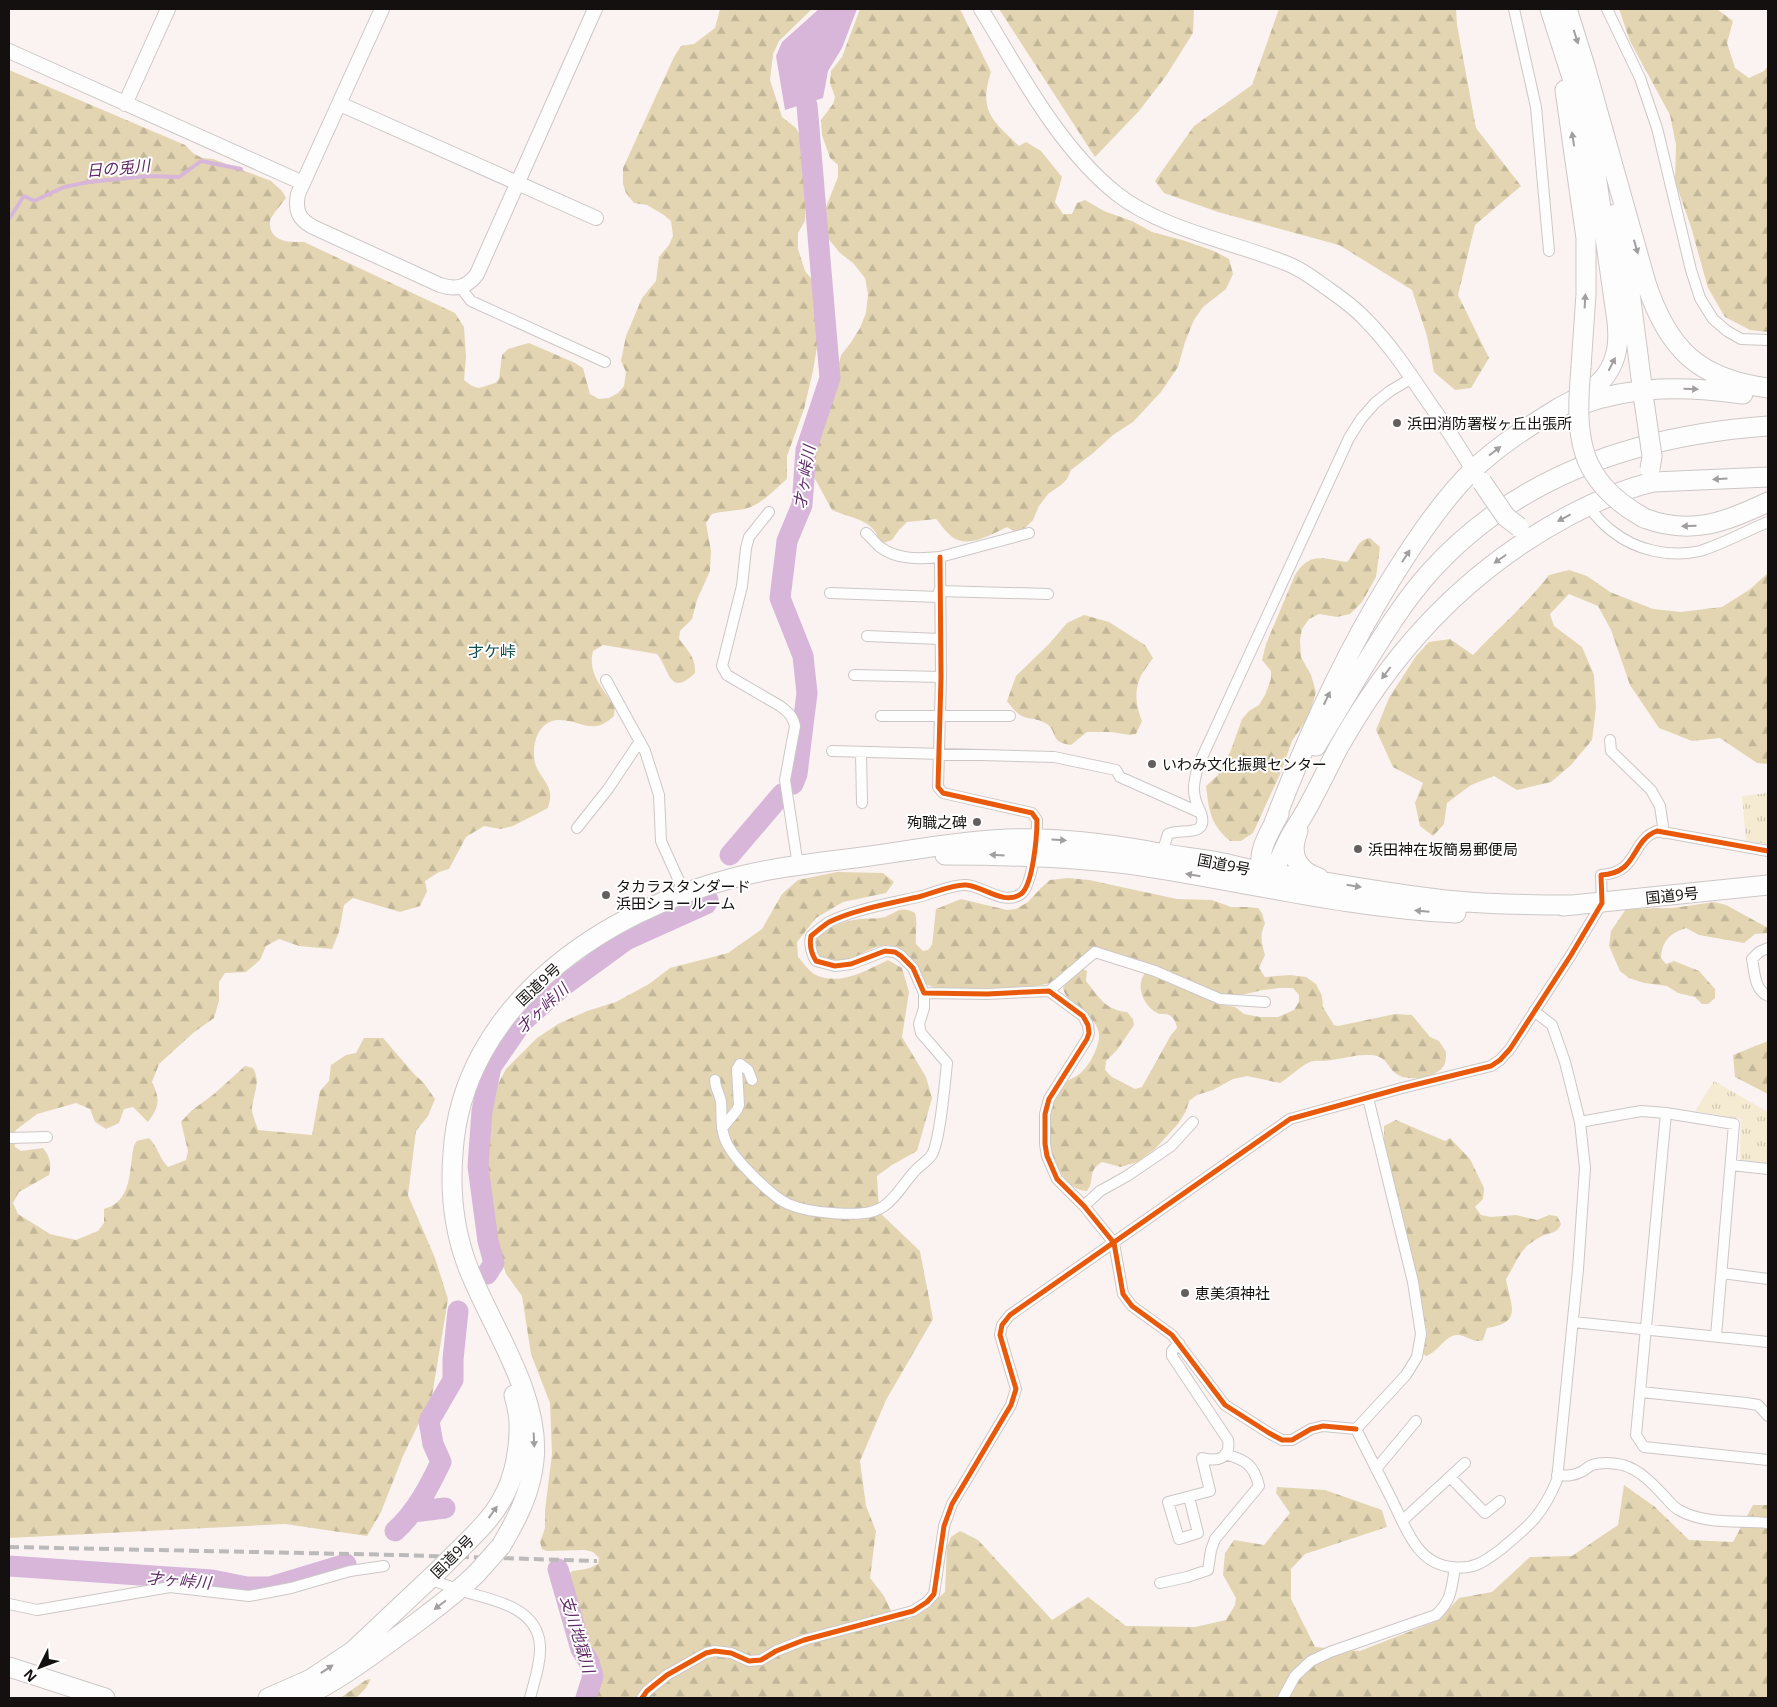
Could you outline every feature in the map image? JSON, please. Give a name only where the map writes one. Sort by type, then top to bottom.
[{"type":"highway","points":[[1548,9],[1563,78],[1576,157],[1586,238],[1586,294],[1578,412],[1579,427],[1586,458],[1593,472],[1615,499],[1644,518],[1659,524],[1676,527],[1708,525],[1741,515],[1768,502]]},
{"type":"highway","points":[[1260,879],[1260,857],[1309,736],[1358,636],[1418,538],[1477,476],[1488,456],[1597,385],[1609,370],[1618,349],[1617,321],[1594,160],[1576,90],[1548,9]]},
{"type":"highway","points":[[1567,9],[1585,66],[1646,283],[1658,316],[1666,330],[1684,353],[1708,371],[1735,382],[1768,388]]},
{"type":"highway","points":[[1585,66],[1629,285],[1652,456],[1650,469],[1637,485]]},
{"type":"highway","points":[[1518,435],[1548,418],[1610,395],[1643,395],[1705,389],[1768,397]]},
{"type":"highway","points":[[1219,862],[1247,857],[1259,849],[1322,736],[1410,596],[1451,550],[1474,530],[1525,495],[1582,465],[1644,444],[1719,431],[1768,426]]},
{"type":"highway","points":[[1477,476],[1506,517],[1519,528],[1528,531],[1540,531]]},
{"type":"highway","points":[[1330,882],[1310,875],[1304,870],[1295,858],[1295,838],[1327,770],[1358,714],[1397,659],[1451,599],[1495,562],[1540,531],[1588,506],[1637,485],[1654,482],[1768,477]]},
{"type":"highway","points":[[1260,879],[1377,646]]},
{"type":"highway","points":[[1260,879],[1312,801]]},
{"type":"highway","name":"国道9号","points":[[301,1698],[322,1688],[360,1664],[460,1590],[501,1546],[526,1498],[534,1459],[535,1439],[532,1418],[504,1345],[466,1264],[458,1235],[454,1203],[453,1150],[465,1094],[476,1066],[486,1046],[510,1010],[546,974],[577,949],[601,933],[643,910],[684,892],[737,876],[970,841],[1035,848],[1071,858],[1260,879],[1330,882],[1456,901],[1576,905]]},
{"type":"highway","name":"国道9号","points":[[1035,848],[1072,841],[1162,853],[1219,862],[1260,879],[1307,895],[1396,908],[1456,913],[1602,903],[1768,885]]},
{"type":"highway","name":"国道9号","points":[[268,1698],[311,1679],[353,1651],[461,1548],[482,1526],[502,1499],[517,1453],[519,1420],[504,1345]]},
{"type":"highway","points":[[9,1667],[105,1698]]},
{"type":"street","points":[[126,104],[168,9]]},
{"type":"street","points":[[382,9],[298,194],[296,212],[306,224],[440,285],[453,288],[467,285],[477,274],[595,9]]},
{"type":"street","points":[[981,9],[1049,117],[1070,147],[1097,177],[1118,195],[1143,210],[1178,226],[1291,265],[1315,279],[1344,300],[1365,319],[1412,378],[1477,476]]},
{"type":"street","points":[[1514,9],[1536,107],[1549,251]]},
{"type":"street","points":[[1607,9],[1640,78],[1657,128],[1691,270],[1700,298],[1713,319],[1741,340],[1768,340]]},
{"type":"street","points":[[9,51],[303,183]]},
{"type":"street","points":[[340,104],[596,218]]},
{"type":"street","points":[[460,288],[471,301],[605,362]]},
{"type":"street","points":[[1162,853],[1168,834],[1198,829],[1202,824],[1203,820],[1194,800],[1193,783],[1198,766],[1349,438],[1361,419],[1375,403],[1390,391],[1412,378]]},
{"type":"street","points":[[1588,506],[1612,532],[1644,549],[1682,554],[1700,550],[1768,522]]},
{"type":"street","points":[[769,512],[750,537],[746,548],[742,586],[722,666],[727,675],[780,706],[794,719],[795,726],[785,780],[798,866]]},
{"type":"street","points":[[866,533],[881,548],[896,555],[911,558],[940,557],[1029,533]]},
{"type":"street","points":[[714,1080],[715,1088],[721,1100],[722,1128],[730,1150],[765,1187],[785,1203],[814,1212],[857,1214],[875,1210],[884,1207],[915,1171],[931,1156],[941,1112],[947,1063],[921,1033],[920,1024],[924,1008],[924,992],[913,968],[895,952],[885,951],[851,964],[835,966],[823,964],[816,961],[810,945],[811,936],[829,922],[962,885],[977,887],[998,896],[1015,897],[1025,890],[1035,848],[1038,820],[1032,813],[943,793],[938,787],[940,557]]},
{"type":"street","points":[[830,593],[1048,594]]},
{"type":"street","points":[[867,636],[940,639]]},
{"type":"street","points":[[854,675],[940,676]]},
{"type":"street","points":[[606,680],[640,741],[654,776],[659,795],[661,841],[684,892]]},
{"type":"street","points":[[881,716],[1010,716]]},
{"type":"street","points":[[1610,740],[1611,751],[1651,790],[1660,806],[1664,833]]},
{"type":"street","points":[[577,828],[608,789],[640,741]]},
{"type":"street","points":[[832,751],[1054,758],[1116,770],[1120,777],[1200,812]]},
{"type":"street","points":[[861,752],[862,803]]},
{"type":"street","points":[[642,1698],[647,1691],[667,1675],[706,1653],[715,1651],[731,1653],[749,1661],[761,1660],[776,1651],[804,1640],[913,1611],[927,1602],[934,1594],[944,1526],[952,1504],[1012,1405],[1016,1389],[1001,1344],[1000,1335],[1002,1325],[1010,1314],[1290,1119],[1491,1066],[1500,1060],[1510,1049],[1602,903],[1602,875],[1616,874],[1624,869],[1648,834],[1657,832],[1768,851]]},
{"type":"street","points":[[1768,948],[1759,952],[1752,959],[1757,986],[1768,996]]},
{"type":"street","points":[[924,992],[987,994],[1049,991],[1095,952],[1155,971],[1220,999],[1265,1002]]},
{"type":"street","points":[[1049,991],[1083,1016],[1088,1025],[1089,1033],[1088,1039],[1049,1099],[1044,1126],[1047,1156],[1057,1179],[1084,1206],[1114,1243],[1123,1294],[1132,1306],[1172,1335],[1225,1405],[1282,1440],[1292,1440],[1323,1426],[1356,1429]]},
{"type":"street","points":[[1356,1429],[1402,1521],[1417,1546],[1426,1557],[1439,1566],[1455,1568],[1482,1563],[1535,1520],[1551,1495],[1557,1475],[1573,1322],[1585,1168],[1580,1122],[1565,1062],[1552,1025],[1534,1012]]},
{"type":"street","points":[[722,1128],[739,1105],[737,1070],[740,1064],[748,1070],[752,1080]]},
{"type":"street","points":[[1356,1429],[1406,1375],[1417,1356],[1421,1334],[1413,1282],[1368,1098]]},
{"type":"street","points":[[1580,1122],[1641,1111],[1734,1124],[1716,1336]]},
{"type":"street","points":[[1666,1113],[1636,1435],[1644,1447],[1768,1460]]},
{"type":"street","points":[[1084,1206],[1100,1190],[1127,1176],[1171,1146],[1193,1122]]},
{"type":"street","points":[[9,1138],[48,1137]]},
{"type":"street","points":[[1731,1165],[1768,1169]]},
{"type":"street","points":[[1722,1273],[1768,1278]]},
{"type":"street","points":[[1573,1322],[1768,1342]]},
{"type":"street","points":[[1179,1343],[1172,1351],[1172,1356],[1228,1440],[1229,1448],[1220,1459],[1213,1461],[1202,1458],[1210,1491],[1189,1497]]},
{"type":"street","points":[[1641,1392],[1758,1405],[1768,1416]]},
{"type":"street","points":[[1376,1468],[1416,1421]]},
{"type":"street","points":[[1160,1583],[1208,1570],[1215,1539],[1259,1486],[1255,1472],[1251,1468],[1226,1454]]},
{"type":"street","points":[[1402,1521],[1465,1463]]},
{"type":"street","points":[[1557,1475],[1577,1474],[1592,1465],[1608,1463],[1622,1465],[1635,1470],[1651,1482],[1676,1509],[1689,1515],[1716,1521],[1745,1520],[1768,1523]]},
{"type":"street","points":[[1450,1476],[1485,1513],[1500,1501]]},
{"type":"street","points":[[9,1604],[36,1610],[170,1586],[249,1596],[291,1588],[350,1571],[384,1566]]},
{"type":"street","points":[[1283,1698],[1295,1676],[1318,1658],[1330,1652],[1436,1615],[1446,1606],[1450,1596],[1455,1568]]},
{"type":"street","points":[[434,1575],[460,1590],[509,1605],[527,1617],[534,1626],[540,1644],[540,1657],[530,1698]]},
{"type":"green space","points":[[720,9],[812,9],[779,41],[773,54],[770,80],[782,117],[796,128],[805,145],[805,221],[798,233],[798,249],[805,271],[815,283],[819,309],[818,341],[804,409],[787,456],[787,479],[756,505],[744,509],[712,514],[706,523],[711,551],[710,571],[697,600],[692,619],[680,631],[679,639],[693,659],[695,673],[680,683],[675,682],[671,679],[657,654],[603,645],[593,651],[592,666],[594,674],[615,706],[614,716],[600,725],[588,726],[560,720],[552,721],[541,729],[535,743],[534,759],[549,789],[548,808],[513,826],[500,829],[484,826],[466,837],[449,869],[439,872],[425,881],[427,891],[420,906],[400,912],[353,898],[344,905],[339,932],[332,949],[299,946],[279,939],[266,946],[260,960],[246,972],[225,973],[219,982],[219,1001],[214,1018],[193,1033],[159,1064],[152,1082],[158,1102],[148,1122],[133,1107],[124,1109],[119,1123],[106,1129],[95,1122],[90,1109],[76,1103],[37,1114],[16,1130],[14,1134],[15,1147],[21,1151],[43,1148],[50,1164],[49,1175],[19,1192],[13,1203],[18,1214],[50,1234],[76,1240],[98,1231],[104,1223],[104,1209],[122,1198],[129,1180],[134,1145],[137,1141],[149,1138],[168,1167],[186,1160],[188,1151],[181,1122],[191,1111],[214,1094],[245,1066],[253,1068],[255,1073],[256,1087],[252,1109],[258,1130],[312,1135],[320,1091],[329,1081],[331,1065],[346,1055],[356,1053],[364,1038],[383,1038],[423,1082],[435,1099],[428,1116],[416,1131],[408,1195],[435,1258],[448,1299],[432,1396],[403,1456],[381,1512],[367,1536],[285,1524],[9,1538],[9,70],[185,145],[202,158],[213,159],[271,181],[282,191],[286,198],[270,221],[273,234],[280,240],[304,242],[455,313],[464,327],[466,357],[464,380],[472,386],[479,388],[495,383],[499,379],[502,355],[508,349],[529,343],[583,368],[590,394],[599,399],[609,398],[618,393],[624,386],[626,372],[621,361],[626,336],[642,298],[656,281],[659,257],[669,245],[673,236],[671,221],[647,205],[634,203],[626,193],[623,184],[623,168],[674,57],[681,46],[694,44],[715,28]]},
{"type":"green space","points":[[860,9],[960,9],[991,72],[986,97],[990,114],[995,122],[1019,146],[1026,142],[1041,151],[1062,177],[1055,202],[1063,214],[1072,214],[1077,203],[1085,200],[1104,211],[1132,221],[1152,232],[1214,251],[1229,259],[1233,274],[1226,289],[1203,307],[1194,320],[1178,367],[1161,392],[1133,422],[1113,435],[1071,470],[1067,479],[1048,494],[1039,506],[1033,520],[1025,528],[1015,532],[1007,527],[978,540],[962,541],[955,539],[949,534],[936,519],[907,522],[892,540],[883,543],[868,525],[858,519],[832,510],[814,477],[813,439],[838,382],[838,368],[841,355],[860,328],[866,313],[868,294],[865,278],[826,236],[822,224],[826,207],[838,177],[838,165],[830,158],[822,135],[821,120],[833,104],[835,97],[830,83],[831,71],[842,57]]},
{"type":"green space","points":[[999,9],[1194,9],[1193,33],[1166,76],[1139,111],[1095,157]]},
{"type":"green space","points":[[1279,9],[1456,9],[1457,25],[1476,128],[1521,186],[1475,225],[1458,295],[1489,358],[1471,388],[1455,390],[1434,372],[1427,336],[1412,290],[1339,245],[1218,212],[1164,193],[1155,181],[1194,126],[1252,85]]},
{"type":"green space","points":[[1619,9],[1717,9],[1733,21],[1727,43],[1735,68],[1749,78],[1764,71],[1768,66],[1768,332],[1750,330],[1725,317],[1708,288],[1691,227],[1675,181],[1676,145],[1670,115],[1630,41]]},
{"type":"green space","points":[[1370,538],[1380,547],[1376,577],[1362,602],[1350,614],[1337,617],[1319,614],[1309,619],[1302,629],[1300,640],[1301,657],[1311,675],[1316,692],[1309,716],[1292,741],[1281,772],[1253,833],[1241,841],[1230,841],[1214,822],[1208,802],[1206,786],[1218,775],[1231,750],[1242,719],[1249,711],[1259,705],[1265,695],[1271,679],[1271,671],[1262,660],[1266,644],[1295,575],[1306,562],[1318,558],[1347,562],[1359,544],[1365,539]]},
{"type":"green space","points":[[1569,570],[1587,576],[1610,592],[1653,609],[1681,612],[1722,607],[1749,590],[1768,573],[1768,764],[1757,763],[1720,738],[1692,741],[1659,728],[1630,685],[1611,630],[1598,606],[1569,594],[1550,614],[1554,626],[1582,647],[1594,675],[1596,708],[1592,740],[1571,765],[1551,782],[1517,790],[1494,776],[1471,785],[1447,803],[1444,824],[1433,836],[1420,826],[1415,803],[1423,783],[1393,767],[1376,730],[1389,698],[1416,656],[1429,642],[1450,639],[1473,655],[1522,606],[1549,575]]},
{"type":"green space","points":[[1084,615],[1109,622],[1145,645],[1153,658],[1138,683],[1136,700],[1142,721],[1136,734],[1087,732],[1071,745],[1060,742],[1045,723],[1019,714],[1007,701],[1016,676],[1049,644],[1067,623]]},
{"type":"green space","points":[[1768,793],[1768,844],[1746,841],[1742,796]]},
{"type":"green space","points":[[837,872],[883,873],[894,882],[886,893],[843,902],[816,918],[797,942],[798,957],[814,974],[823,978],[833,979],[852,976],[888,960],[902,968],[909,992],[902,1037],[926,1077],[932,1098],[917,1151],[877,1176],[879,1212],[920,1251],[933,1319],[886,1400],[860,1461],[866,1506],[876,1531],[870,1578],[884,1596],[891,1611],[909,1619],[925,1610],[945,1592],[947,1546],[951,1537],[960,1531],[978,1540],[1052,1620],[1088,1597],[1126,1626],[1195,1627],[1226,1620],[1235,1605],[1236,1598],[1223,1575],[1225,1553],[1234,1540],[1264,1545],[1290,1513],[1276,1493],[1277,1487],[1325,1490],[1382,1510],[1387,1527],[1305,1554],[1291,1569],[1291,1599],[1315,1647],[1360,1651],[1439,1620],[1459,1598],[1492,1592],[1530,1557],[1572,1556],[1618,1525],[1624,1485],[1655,1507],[1689,1540],[1733,1542],[1753,1505],[1768,1505],[1768,1698],[589,1698],[597,1671],[584,1646],[565,1579],[571,1572],[588,1569],[598,1564],[599,1558],[593,1552],[585,1550],[547,1551],[542,1549],[540,1542],[545,1528],[545,1510],[552,1454],[550,1403],[531,1354],[522,1296],[506,1274],[495,1240],[484,1172],[494,1092],[506,1069],[537,1038],[558,1024],[587,1011],[616,1002],[649,984],[670,968],[728,953],[762,929],[782,894],[798,880]]},
{"type":"green space","points":[[1068,878],[1089,880],[1177,899],[1212,900],[1231,907],[1258,908],[1262,913],[1265,924],[1262,943],[1265,955],[1259,968],[1265,977],[1290,975],[1306,977],[1316,984],[1322,996],[1323,1007],[1334,1025],[1338,1026],[1395,1014],[1412,1015],[1430,1037],[1439,1041],[1446,1052],[1444,1065],[1440,1070],[1429,1076],[1410,1078],[1400,1076],[1380,1057],[1364,1055],[1312,1061],[1280,1083],[1247,1076],[1233,1079],[1213,1090],[1197,1095],[1189,1101],[1186,1111],[1178,1124],[1155,1149],[1137,1162],[1121,1167],[1102,1162],[1094,1169],[1090,1187],[1087,1191],[1072,1186],[1059,1170],[1052,1155],[1049,1126],[1052,1102],[1065,1083],[1078,1075],[1089,1064],[1099,1039],[1095,1024],[1066,995],[1063,988],[1066,983],[1083,969],[1087,971],[1086,981],[1103,1002],[1113,1009],[1127,1012],[1133,1019],[1134,1025],[1117,1050],[1106,1061],[1105,1070],[1112,1077],[1135,1089],[1142,1087],[1171,1035],[1177,1028],[1172,1017],[1167,1014],[1157,1013],[1144,1000],[1141,982],[1146,972],[1218,1004],[1235,1007],[1244,1014],[1260,1017],[1278,1017],[1294,1010],[1299,1002],[1299,995],[1293,988],[1263,990],[1237,996],[1220,993],[1144,962],[1098,948],[1065,975],[1045,984],[1012,989],[955,990],[930,986],[920,977],[903,953],[891,946],[875,948],[841,962],[832,962],[820,957],[816,952],[815,945],[817,935],[838,924],[855,920],[882,918],[899,910],[905,910],[915,913],[916,944],[923,951],[928,950],[932,945],[936,909],[961,899],[1007,910],[1016,909],[1028,902],[1050,880]]},
{"type":"green space","points":[[1714,902],[1726,905],[1768,928],[1768,933],[1755,934],[1744,943],[1699,935],[1686,928],[1675,932],[1668,938],[1663,947],[1661,958],[1666,964],[1674,961],[1699,971],[1715,989],[1715,998],[1708,1004],[1702,1004],[1695,997],[1678,993],[1667,986],[1644,983],[1629,978],[1620,971],[1609,946],[1611,931],[1626,909],[1673,908]]},
{"type":"green space","points":[[1768,1041],[1768,1094],[1735,1077],[1733,1055]]},
{"type":"green space","points":[[1714,1081],[1768,1112],[1768,1163],[1740,1160],[1741,1119],[1695,1111]]},
{"type":"green space","points":[[1396,1120],[1445,1141],[1450,1138],[1470,1159],[1484,1188],[1483,1199],[1475,1207],[1481,1215],[1491,1217],[1516,1215],[1537,1220],[1549,1215],[1557,1216],[1561,1224],[1556,1231],[1542,1236],[1528,1245],[1506,1279],[1512,1311],[1506,1322],[1487,1328],[1483,1340],[1476,1341],[1460,1335],[1452,1336],[1426,1356],[1423,1354],[1427,1332],[1384,1140],[1384,1126]]},
{"type":"green space","points":[[371,1679],[366,1688],[356,1698],[340,1698],[366,1680]]},
{"type":"shaded area","points":[[819,9],[857,9],[842,48],[828,71],[823,98],[785,110],[776,56],[782,42]]},
{"type":"waterway","name":"才ヶ峠川","points":[[793,784],[797,774],[807,693],[803,656],[780,598],[787,541],[802,505],[806,450],[830,378],[807,105]]},
{"type":"waterway","name":"日の兎川","points":[[9,219],[24,196],[34,201],[64,187],[89,182],[148,176],[179,177],[201,161],[241,169]]},
{"type":"waterway","name":"才ヶ峠川","points":[[730,855],[782,794]]},
{"type":"waterway","name":"才ヶ峠川","points":[[487,1274],[494,1263],[488,1241],[478,1166],[482,1111],[491,1067],[522,1022],[563,986],[626,940],[706,904],[708,900]]},
{"type":"waterway","name":"才ヶ峠川","points":[[395,1531],[416,1507],[441,1462],[433,1444],[429,1421],[453,1380],[453,1359],[458,1311]]},
{"type":"waterway","name":"支川地獄川","points":[[413,1512],[445,1508]]},
{"type":"waterway","name":"才ヶ峠川","points":[[9,1566],[212,1580],[247,1587],[270,1587],[346,1564]]},
{"type":"waterway","name":"支川地獄川","points":[[558,1569],[581,1649],[589,1662],[593,1676],[586,1698]]},
{"type":"railway","points":[[9,1547],[597,1561]]},
{"type":"cycle path","points":[[940,557],[941,677],[938,787],[943,793],[1032,813],[1037,820],[1037,827],[1034,860],[1029,881],[1021,894],[1014,897],[1001,897],[973,886],[960,885],[924,896],[849,914],[829,922],[811,936],[810,946],[813,955],[816,961],[835,966],[851,964],[885,951],[895,952],[913,968],[924,993],[987,994],[1049,991],[1083,1016],[1088,1025],[1089,1033],[1049,1099],[1045,1114],[1045,1144],[1047,1156],[1057,1179],[1084,1206],[1114,1243],[1123,1294],[1132,1306],[1172,1335],[1225,1405],[1269,1433],[1282,1440],[1292,1440],[1311,1429],[1323,1426],[1356,1429]]},
{"type":"cycle path","points":[[642,1698],[647,1691],[667,1675],[706,1653],[715,1651],[731,1653],[749,1661],[761,1660],[776,1651],[804,1640],[913,1611],[927,1602],[934,1594],[944,1526],[952,1504],[1011,1405],[1016,1389],[1000,1335],[1002,1325],[1010,1315],[1290,1119],[1491,1066],[1500,1060],[1510,1049],[1602,903],[1601,875],[1622,869],[1648,836],[1657,831],[1768,851]]},
{"type":"place","name":"浜田消防署桜ヶ丘出張所","points":[[1397,423]]},
{"type":"place","name":"いわみ文化振興センター","points":[[1152,764]]},
{"type":"place","name":"殉職之碑","points":[[977,822]]},
{"type":"place","name":"浜田神在坂簡易郵便局","points":[[1358,849]]},
{"type":"place","name":"タカラスタンダード 浜田ショールーム","points":[[606,895]]},
{"type":"place","name":"恵美須神社","points":[[1185,1293]]},
{"type":"district","name":"才ケ峠","points":[[492,651]]}]
